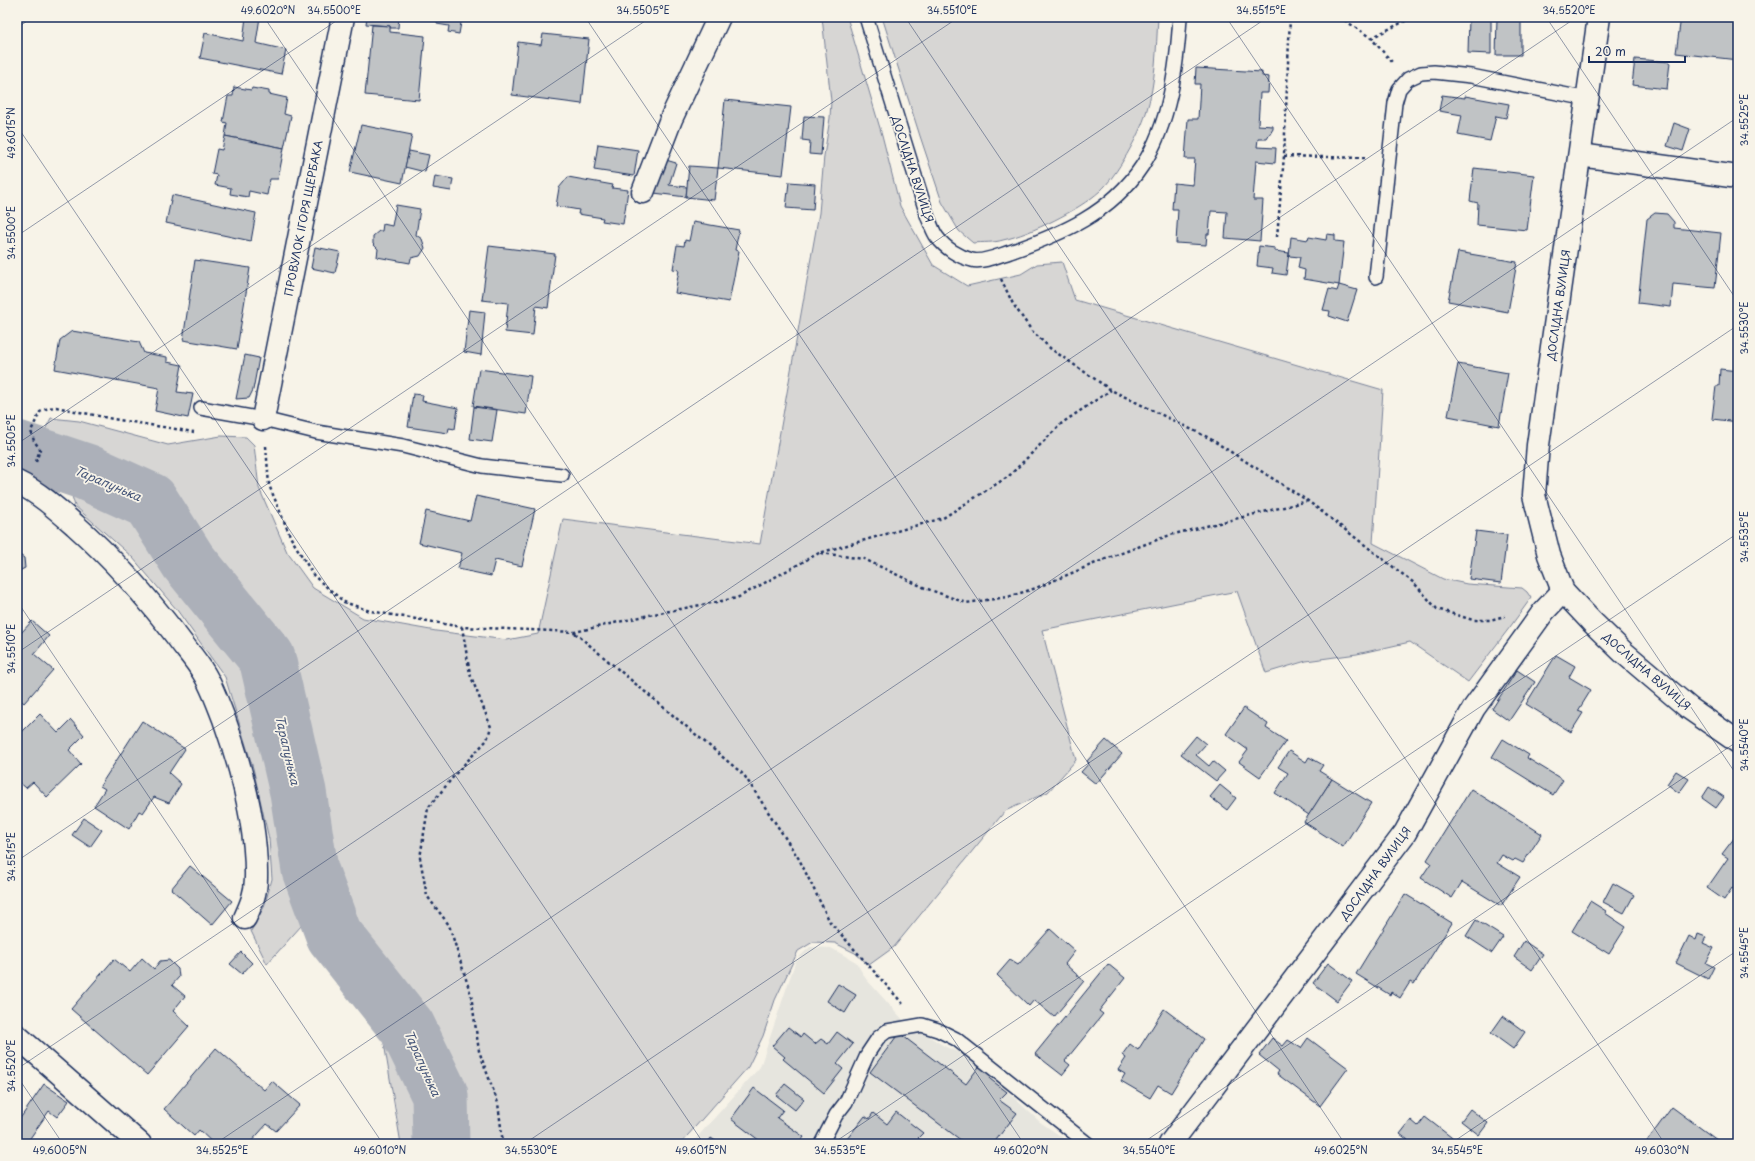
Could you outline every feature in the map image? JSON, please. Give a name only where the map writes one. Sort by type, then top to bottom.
[{"type":"street","name":"ПРОВУЛОК ІГОРЯ ЩЕРБАКА","points":[[263,419],[342,17]]},
{"type":"street","points":[[643,192],[671,119],[719,17]]},
{"type":"street","name":"ДОСЛІДНА ВУЛИЦЯ","points":[[1599,17],[1538,445],[1534,495],[1548,555],[1562,591],[1623,652],[1689,708],[1738,742]]},
{"type":"street","points":[[1580,155],[1738,177]]},
{"type":"street","points":[[17,482],[28,487],[64,515],[107,554],[155,607],[204,672],[219,706],[232,743],[252,820],[256,850],[256,879],[253,899],[245,918]]},
{"type":"street","name":"ДОСЛІДНА ВУЛИЦЯ","points":[[1170,1144],[1405,833],[1474,708],[1544,611],[1562,591]]},
{"type":"street","points":[[17,1036],[140,1144]]},
{"type":"lane","name":"ДОСЛІДНА ВУЛИЦЯ","points":[[866,17],[928,218],[937,237],[952,251],[973,261],[992,258],[1024,247],[1077,225],[1118,195],[1142,166],[1163,124],[1178,53],[1180,17]]},
{"type":"lane","points":[[1376,277],[1395,103],[1399,89],[1408,79],[1428,72],[1472,76],[1588,99]]},
{"type":"lane","points":[[201,408],[263,419],[316,432],[403,446],[482,466],[562,475]]},
{"type":"lane","points":[[820,1144],[836,1115],[846,1102],[868,1053],[878,1038],[887,1031],[922,1025],[938,1030],[956,1039],[1088,1144]]},
{"type":"path","points":[[1277,237],[1284,156],[1290,17]]},
{"type":"path","points":[[1340,17],[1372,38],[1408,79]]},
{"type":"path","points":[[1372,38],[1413,17]]},
{"type":"path","points":[[1284,156],[1389,159]]},
{"type":"path","points":[[992,258],[1013,304],[1032,331],[1051,349],[1111,390],[1209,438],[1308,501],[1414,583],[1437,609],[1473,620],[1490,620],[1544,611]]},
{"type":"path","points":[[263,419],[269,485],[291,538],[314,576],[344,602],[370,611],[462,627],[575,632],[649,615],[736,598],[819,553],[943,518],[1009,476],[1062,423],[1111,390]]},
{"type":"path","points":[[37,460],[40,449],[34,441],[31,431],[40,412],[48,408],[56,407],[113,419],[195,432],[201,408]]},
{"type":"path","points":[[819,553],[864,559],[925,588],[966,603],[1008,597],[1036,588],[1103,560],[1170,535],[1308,501]]},
{"type":"path","points":[[462,627],[470,674],[492,727],[487,740],[458,771],[428,808],[420,858],[427,896],[449,925],[471,995],[479,1051],[498,1103],[502,1144]]},
{"type":"path","points":[[575,632],[744,775],[799,859],[830,922],[922,1025]]},
{"type":"shaded area","points":[[822,17],[847,17],[882,135],[900,206],[933,265],[967,286],[1021,274],[1037,264],[1062,262],[1075,300],[1383,390],[1373,543],[1443,579],[1467,584],[1522,588],[1531,598],[1468,682],[1410,642],[1357,654],[1306,661],[1266,673],[1237,591],[1042,630],[1076,760],[1048,792],[1005,811],[894,947],[869,965],[855,953],[835,943],[813,942],[798,951],[775,1000],[763,1036],[748,1067],[680,1144],[401,1144],[383,1037],[310,916],[267,964],[251,931],[264,907],[272,879],[269,839],[253,768],[225,677],[177,610],[133,558],[75,506],[65,473],[42,465],[47,451],[41,438],[51,418],[79,421],[168,445],[221,436],[246,437],[254,445],[259,488],[287,552],[313,588],[363,618],[436,631],[507,640],[538,634],[563,519],[760,544],[819,213],[831,101]]},
{"type":"shaded area","points":[[882,17],[1158,17],[1154,78],[1149,102],[1139,132],[1113,176],[1100,191],[1080,206],[1040,227],[1014,237],[1000,241],[973,243],[959,231],[942,202]]},
{"type":"shaded area","points":[[810,947],[831,948],[856,962],[866,979],[905,1022],[876,1032],[869,1038],[843,1096],[816,1144],[691,1144],[760,1067],[796,960]]},
{"type":"shaded area","points":[[919,1030],[944,1046],[977,1061],[999,1077],[1010,1094],[1040,1122],[1072,1144],[827,1144],[868,1065],[890,1035]]},
{"type":"building","points":[[246,17],[260,17],[256,43],[286,50],[281,74],[200,58],[205,33],[243,41]]},
{"type":"building","points":[[367,17],[399,17],[398,28],[366,24]]},
{"type":"building","points":[[438,17],[462,17],[459,34],[448,32],[449,26],[437,24]]},
{"type":"building","points":[[1681,17],[1738,17],[1738,60],[1676,53]]},
{"type":"building","points":[[1469,18],[1491,18],[1491,54],[1468,53]]},
{"type":"building","points":[[1497,18],[1521,18],[1521,55],[1496,55]]},
{"type":"building","points":[[372,25],[390,26],[390,32],[425,36],[419,100],[365,95]]},
{"type":"building","points":[[543,34],[589,39],[582,104],[512,95],[518,42],[541,45]]},
{"type":"building","points":[[1635,59],[1670,62],[1667,89],[1632,85]]},
{"type":"building","points":[[1196,68],[1262,72],[1262,76],[1269,77],[1268,93],[1260,93],[1258,125],[1273,126],[1273,129],[1267,139],[1258,139],[1257,147],[1276,148],[1275,163],[1256,161],[1253,200],[1263,200],[1260,241],[1225,238],[1227,212],[1211,211],[1209,234],[1207,234],[1206,245],[1176,243],[1178,209],[1172,209],[1174,183],[1193,185],[1195,159],[1185,159],[1188,119],[1198,119],[1200,84],[1195,84]]},
{"type":"building","points":[[234,87],[269,91],[269,94],[287,98],[284,114],[291,116],[284,148],[225,136],[227,123],[223,122],[228,96],[233,96]]},
{"type":"building","points":[[1442,95],[1465,98],[1465,96],[1509,104],[1506,118],[1496,116],[1490,141],[1458,135],[1462,115],[1439,111]]},
{"type":"building","points":[[725,100],[791,107],[783,175],[718,168]]},
{"type":"building","points":[[804,116],[824,117],[821,155],[809,154],[810,141],[802,140]]},
{"type":"building","points":[[1674,123],[1690,129],[1683,151],[1667,146]]},
{"type":"building","points":[[361,125],[412,135],[402,183],[350,172]]},
{"type":"building","points":[[225,136],[284,148],[278,179],[270,179],[267,195],[249,191],[248,197],[230,194],[231,188],[215,185],[217,175],[212,174],[217,149],[222,150]]},
{"type":"building","points":[[598,144],[638,150],[634,176],[594,170]]},
{"type":"building","points":[[409,151],[429,155],[425,172],[405,167]]},
{"type":"building","points":[[666,160],[676,163],[669,185],[687,187],[686,197],[654,193]]},
{"type":"building","points":[[689,166],[718,168],[714,200],[686,197]]},
{"type":"building","points":[[1474,168],[1534,175],[1527,230],[1477,225],[1478,203],[1470,201]]},
{"type":"building","points":[[435,176],[453,179],[451,191],[433,188]]},
{"type":"building","points":[[568,177],[613,185],[612,188],[628,190],[623,224],[602,221],[603,218],[578,214],[579,210],[556,206],[559,188]]},
{"type":"building","points":[[789,182],[815,184],[813,210],[786,208]]},
{"type":"building","points":[[172,195],[256,213],[251,241],[166,223]]},
{"type":"building","points":[[396,205],[420,209],[416,235],[422,239],[425,248],[420,256],[411,258],[410,263],[377,257],[378,249],[373,244],[373,236],[379,231],[382,231],[383,224],[392,226]]},
{"type":"building","points":[[1655,213],[1667,214],[1674,222],[1674,228],[1721,233],[1715,288],[1673,284],[1671,307],[1638,303],[1647,219]]},
{"type":"building","points":[[693,222],[739,230],[735,250],[739,251],[729,302],[675,293],[679,270],[673,269],[677,245],[684,246],[685,240],[689,241]]},
{"type":"building","points":[[1327,234],[1335,235],[1335,241],[1344,242],[1339,285],[1304,279],[1305,270],[1298,268],[1300,257],[1289,256],[1291,237],[1308,240],[1309,237],[1326,240]]},
{"type":"building","points":[[489,246],[555,254],[548,308],[536,306],[533,335],[505,332],[508,303],[482,300]]},
{"type":"building","points":[[1259,246],[1275,248],[1275,251],[1289,253],[1286,275],[1272,273],[1273,268],[1257,266]]},
{"type":"building","points":[[315,247],[340,252],[335,273],[311,268]]},
{"type":"building","points":[[1458,252],[1517,262],[1508,312],[1448,301]]},
{"type":"building","points":[[195,260],[250,268],[237,349],[183,340]]},
{"type":"building","points":[[1339,285],[1357,290],[1347,322],[1329,316],[1330,311],[1323,310],[1329,289],[1337,291]]},
{"type":"building","points":[[469,310],[485,312],[481,355],[464,352]]},
{"type":"building","points":[[72,331],[139,342],[144,353],[167,357],[167,362],[182,365],[177,392],[193,394],[188,418],[155,411],[159,388],[55,369],[60,340]]},
{"type":"building","points":[[245,355],[259,358],[253,390],[249,398],[236,399]]},
{"type":"building","points":[[1458,364],[1508,373],[1499,426],[1448,416]]},
{"type":"building","points":[[479,369],[531,376],[526,414],[473,406]]},
{"type":"building","points":[[1720,369],[1738,371],[1738,422],[1712,419],[1716,386],[1719,386]]},
{"type":"building","points":[[413,394],[423,395],[422,401],[458,408],[455,429],[449,428],[448,433],[408,427]]},
{"type":"building","points":[[474,407],[497,410],[492,442],[470,439]]},
{"type":"building","points":[[476,496],[535,509],[522,566],[495,560],[491,576],[458,569],[462,553],[419,543],[426,511],[470,521]]},
{"type":"building","points":[[1476,531],[1507,535],[1501,583],[1469,579]]},
{"type":"building","points":[[17,553],[24,558],[25,568],[17,572]]},
{"type":"building","points":[[32,621],[49,636],[34,654],[53,670],[24,703],[17,697],[17,630],[21,633]]},
{"type":"building","points":[[1556,655],[1575,666],[1569,677],[1591,690],[1578,711],[1583,713],[1571,732],[1526,704]]},
{"type":"building","points":[[1517,670],[1535,682],[1509,721],[1492,709]]},
{"type":"building","points":[[1244,708],[1268,724],[1266,728],[1286,741],[1260,777],[1239,762],[1248,750],[1226,734]]},
{"type":"building","points":[[40,714],[58,733],[71,720],[84,735],[69,750],[81,764],[47,797],[33,782],[26,788],[17,780],[17,737]]},
{"type":"building","points":[[142,721],[185,749],[169,773],[181,784],[169,803],[154,797],[143,813],[139,811],[129,829],[94,806],[105,789],[100,786]]},
{"type":"building","points":[[1196,736],[1206,744],[1196,755],[1209,766],[1213,761],[1225,771],[1216,781],[1181,754]]},
{"type":"building","points":[[1503,739],[1529,755],[1527,758],[1563,780],[1553,795],[1492,757]]},
{"type":"building","points":[[1106,740],[1122,754],[1096,784],[1081,772],[1089,763],[1087,761]]},
{"type":"building","points":[[1289,751],[1306,762],[1309,757],[1323,765],[1319,771],[1332,779],[1309,815],[1275,793],[1288,773],[1278,767]]},
{"type":"building","points":[[1676,771],[1689,779],[1679,793],[1667,784]]},
{"type":"building","points":[[1332,779],[1371,803],[1343,847],[1304,822]]},
{"type":"building","points":[[1220,785],[1236,798],[1227,810],[1210,797]]},
{"type":"building","points":[[1709,787],[1724,797],[1716,808],[1702,798]]},
{"type":"building","points":[[1471,789],[1542,834],[1523,863],[1515,859],[1513,861],[1502,855],[1497,863],[1520,877],[1501,906],[1462,882],[1452,898],[1421,878],[1431,863],[1427,860]]},
{"type":"building","points":[[84,818],[102,830],[90,847],[72,835]]},
{"type":"building","points":[[1738,833],[1738,892],[1732,888],[1724,900],[1707,888],[1728,858],[1722,854]]},
{"type":"building","points":[[190,866],[232,901],[212,925],[171,889]]},
{"type":"building","points":[[1613,883],[1634,895],[1624,913],[1603,902]]},
{"type":"building","points":[[1405,894],[1452,923],[1414,984],[1410,982],[1400,998],[1391,992],[1390,995],[1356,974]]},
{"type":"building","points":[[1590,901],[1606,911],[1605,913],[1626,927],[1609,954],[1572,931]]},
{"type":"building","points":[[1476,920],[1503,937],[1492,953],[1466,936]]},
{"type":"building","points":[[1050,929],[1075,951],[1065,964],[1084,981],[1054,1017],[1034,1000],[1029,1006],[997,975],[1010,960],[1018,965]]},
{"type":"building","points":[[1698,934],[1706,937],[1703,943],[1714,948],[1706,963],[1714,967],[1708,979],[1676,963],[1689,936],[1696,940]]},
{"type":"building","points":[[1524,941],[1543,954],[1532,970],[1514,957]]},
{"type":"building","points":[[241,952],[252,963],[242,974],[230,964]]},
{"type":"building","points":[[142,958],[154,969],[160,961],[169,960],[178,969],[179,977],[172,985],[185,996],[173,1011],[189,1026],[147,1075],[71,1009],[114,959],[130,972]]},
{"type":"building","points":[[1328,963],[1352,981],[1337,1001],[1313,983]]},
{"type":"building","points":[[1108,964],[1125,978],[1099,1011],[1103,1014],[1065,1061],[1070,1065],[1062,1075],[1035,1054]]},
{"type":"building","points":[[1738,965],[1738,974],[1734,971]]},
{"type":"building","points":[[838,984],[856,995],[845,1013],[827,1001]]},
{"type":"building","points":[[1164,1009],[1204,1039],[1171,1093],[1158,1085],[1150,1098],[1121,1081],[1125,1074],[1118,1070],[1126,1058],[1122,1055],[1130,1044],[1138,1050]]},
{"type":"building","points":[[1503,1016],[1525,1032],[1513,1049],[1491,1033]]},
{"type":"building","points":[[788,1027],[801,1037],[803,1034],[815,1044],[821,1039],[828,1044],[837,1032],[853,1044],[837,1064],[843,1069],[824,1093],[783,1059],[785,1057],[772,1046]]},
{"type":"building","points":[[899,1033],[966,1084],[981,1064],[994,1074],[990,1079],[1007,1092],[999,1100],[1017,1113],[993,1144],[966,1144],[870,1072]]},
{"type":"building","points":[[1272,1038],[1283,1046],[1288,1040],[1301,1048],[1308,1038],[1348,1068],[1320,1106],[1277,1074],[1279,1071],[1259,1055]]},
{"type":"building","points":[[216,1048],[264,1090],[272,1081],[300,1105],[276,1131],[267,1124],[249,1144],[214,1144],[199,1130],[194,1136],[164,1109]]},
{"type":"building","points":[[44,1084],[69,1101],[57,1117],[49,1111],[26,1144],[17,1144],[17,1123]]},
{"type":"building","points":[[785,1084],[804,1099],[795,1110],[776,1095]]},
{"type":"building","points":[[754,1088],[783,1110],[777,1118],[804,1137],[799,1144],[764,1144],[731,1119]]},
{"type":"building","points":[[1672,1107],[1721,1143],[1645,1144]]},
{"type":"building","points":[[1470,1109],[1488,1123],[1479,1135],[1461,1121]]},
{"type":"building","points":[[896,1112],[923,1133],[918,1138],[921,1141],[919,1144],[843,1144],[865,1116],[869,1119],[873,1113],[887,1124]]},
{"type":"building","points":[[1425,1117],[1460,1144],[1405,1144],[1408,1140],[1400,1134],[1411,1120],[1418,1126]]},
{"type":"building","points":[[711,1138],[720,1144],[707,1144]]},
{"type":"waterway","name":"Тарапунька","points":[[17,449],[86,472],[150,501],[188,561],[267,658],[298,792],[310,870],[334,935],[407,1027],[440,1095],[441,1144]]}]
